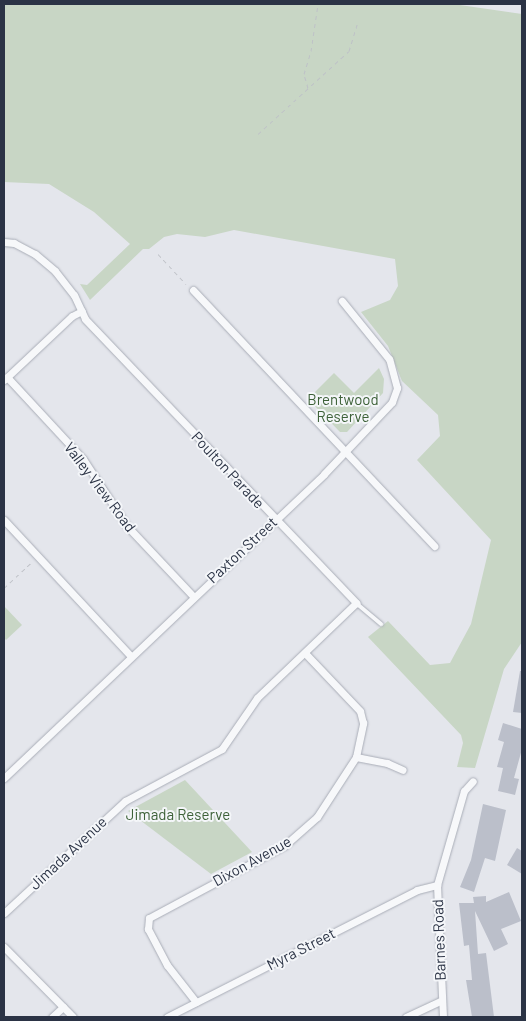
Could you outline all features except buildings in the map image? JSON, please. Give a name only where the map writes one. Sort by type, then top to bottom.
[{"type":"street","name":"Poulton Parade","points":[[4,242],[14,243],[35,254],[55,272],[74,295],[84,319],[356,603]]},
{"type":"street","points":[[193,290],[434,546]]},
{"type":"street","name":"Paxton Street","points":[[4,778],[275,520],[345,452],[392,402],[397,388],[389,359],[342,302]]},
{"type":"street","points":[[5,379],[72,316],[82,311]]},
{"type":"street","name":"Valley View Road","points":[[5,379],[83,459],[127,526],[193,596]]},
{"type":"street","points":[[4,520],[131,656]]},
{"type":"street","name":"Jimada Avenue","points":[[4,913],[125,801],[222,749],[257,698],[356,603]]},
{"type":"street","name":"Dixon Avenue","points":[[196,1002],[167,966],[148,929],[149,918],[284,846],[314,821],[356,756],[363,723],[360,711],[305,653]]},
{"type":"street","points":[[356,756],[387,763],[403,770]]},
{"type":"street","name":"Barnes Road","points":[[443,1017],[437,885],[464,791],[473,781]]},
{"type":"street","name":"Myra Street","points":[[167,1017],[417,890],[437,885]]},
{"type":"street","points":[[4,947],[73,1017]]},
{"type":"street","points":[[406,1017],[441,1001]]},
{"type":"street","points":[[52,1017],[63,1007]]},
{"type":"lane","name":"Poulton Parade","points":[[356,603],[380,624]]},
{"type":"path","points":[[309,89],[304,74],[311,51],[318,4]]},
{"type":"path","points":[[258,134],[348,51],[358,20]]},
{"type":"path","points":[[158,254],[193,290]]},
{"type":"path","points":[[4,588],[38,556]]},
{"type":"green space","points":[[4,4],[453,4],[522,14],[522,642],[504,669],[475,768],[457,767],[463,743],[461,735],[368,637],[388,621],[430,665],[450,663],[471,624],[491,540],[417,460],[440,436],[438,415],[402,381],[388,346],[361,312],[390,300],[398,286],[395,259],[234,230],[205,237],[177,234],[164,237],[149,249],[143,249],[90,300],[80,284],[87,285],[130,244],[94,212],[49,184],[4,182]]},
{"type":"green space","name":"Brentwood Reserve","points":[[379,368],[384,379],[383,393],[347,432],[340,432],[308,399],[334,373],[354,393]]},
{"type":"green space","points":[[4,606],[22,625],[6,640],[4,638]]},
{"type":"green space","name":"Jimada Reserve","points":[[185,780],[252,852],[211,874],[128,811]]}]
